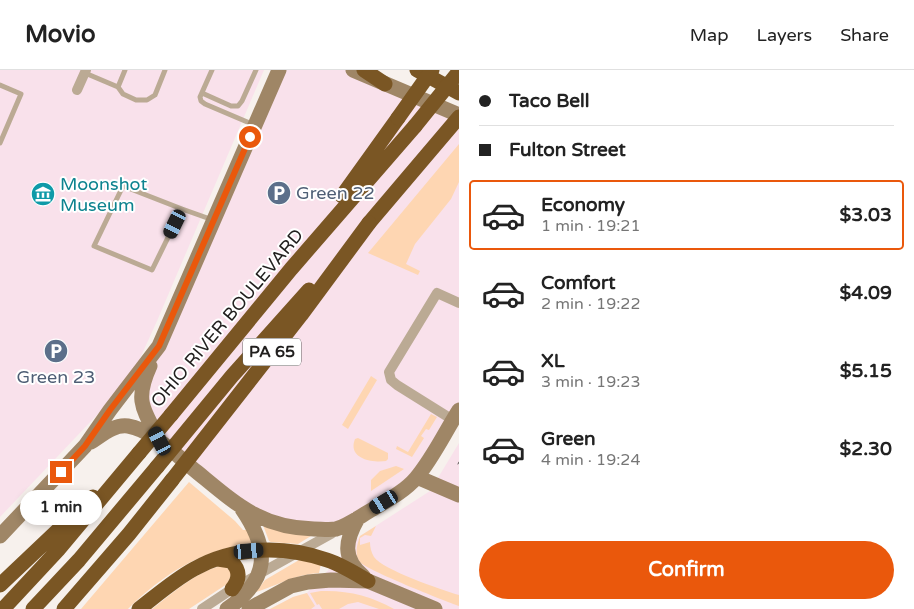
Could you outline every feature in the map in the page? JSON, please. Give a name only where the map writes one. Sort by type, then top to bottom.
[{"type":"highway","points":[[364,70],[385,84]]},
{"type":"highway","points":[[417,70],[459,93]]},
{"type":"highway","points":[[291,269],[432,70]]},
{"type":"highway","name":"OHIO RIVER BOULEVARD","points":[[3,609],[58,550],[291,269],[458,73]]},
{"type":"highway","name":"PA 65","points":[[64,609],[129,534],[301,315],[370,223],[459,116]]},
{"type":"highway","points":[[33,609],[85,552],[251,354],[370,223]]},
{"type":"highway","points":[[0,585],[139,453]]},
{"type":"highway","points":[[139,609],[182,576],[208,562],[249,551],[288,550],[300,553],[341,565],[368,581]]},
{"type":"highway","points":[[218,559],[231,561],[238,570],[238,581],[232,589]]},
{"type":"main road","points":[[160,441],[143,409],[142,385],[279,70]]},
{"type":"main road","points":[[353,70],[459,116]]},
{"type":"main road","points":[[0,536],[85,446],[159,346]]},
{"type":"main road","points":[[85,446],[120,426],[135,428],[160,441],[242,508],[276,524],[295,529],[337,528],[358,518],[406,488],[417,477],[456,415]]},
{"type":"main road","points":[[417,477],[459,495]]},
{"type":"main road","points":[[227,609],[246,592],[261,566],[262,550],[256,531],[242,508]]},
{"type":"main road","points":[[358,518],[349,535],[347,551],[352,565],[368,581]]},
{"type":"main road","points":[[251,608],[284,590],[308,582],[331,580],[368,581],[435,609]]},
{"type":"street","points":[[77,90],[85,71]]},
{"type":"street","points":[[456,415],[397,384],[391,380],[389,372],[438,293],[459,303]]},
{"type":"street","points":[[202,609],[232,589],[332,534],[337,528]]},
{"type":"lane","points":[[118,87],[125,70]]},
{"type":"lane","points":[[85,71],[118,87],[123,94],[136,100],[147,100],[155,95],[166,70]]},
{"type":"lane","points":[[212,70],[202,93],[201,101],[255,125]]},
{"type":"lane","points":[[202,93],[232,106],[238,106],[256,70]]},
{"type":"lane","points":[[0,85],[21,94],[0,143]]},
{"type":"lane","points":[[182,209],[152,270],[94,246],[123,186],[214,221]]},
{"type":"shaded area","points":[[0,70],[264,70],[137,365],[114,397],[0,517]]},
{"type":"shaded area","points":[[279,70],[353,70],[459,115],[459,410],[424,466],[337,528],[277,524],[196,472],[147,416],[141,395]]},
{"type":"shaded area","points":[[459,144],[459,182],[451,199],[415,244],[406,264],[420,271],[418,275],[368,253]]},
{"type":"shaded area","points":[[371,376],[377,380],[348,429],[342,425]]},
{"type":"shaded area","points":[[431,414],[437,417],[429,430],[426,429],[421,436],[424,438],[412,457],[396,449],[397,446],[408,452]]},
{"type":"shaded area","points":[[358,438],[388,453],[388,459],[386,461],[375,461],[358,455],[354,446],[355,439]]},
{"type":"shaded area","points":[[459,443],[459,609],[270,609],[293,597],[307,593],[360,536],[430,491]]},
{"type":"shaded area","points":[[396,466],[404,469],[371,491],[371,480],[380,471]]},
{"type":"shaded area","points":[[189,482],[243,530],[247,530],[253,543],[217,551],[185,565],[155,585],[128,609],[81,609]]},
{"type":"shaded area","points":[[263,525],[311,536],[298,544],[271,542]]},
{"type":"shaded area","points":[[376,526],[371,536],[365,535],[360,538],[360,545],[370,542],[374,557],[389,568],[413,579],[459,595],[459,606],[390,578],[360,562],[357,546],[360,536]]},
{"type":"shaded area","points":[[299,560],[321,564],[319,573],[294,578],[256,592],[265,580]]},
{"type":"shaded area","points":[[224,565],[232,573],[227,584],[189,609],[152,609],[195,577]]},
{"type":"shaded area","points":[[321,591],[359,595],[394,609],[379,609],[358,602],[348,604],[339,609],[322,609],[319,604],[317,605],[310,593]]},
{"type":"shaded area","points":[[307,593],[315,606],[311,609],[270,609],[293,597]]},
{"type":"place","name":"Green 22","points":[[279,193]]},
{"type":"place","name":"Moonshot Museum","points":[[43,194]]},
{"type":"place","name":"Green 23","points":[[56,351]]},
{"type":"route","points":[[61,472],[85,446],[159,346],[250,137]]}]
